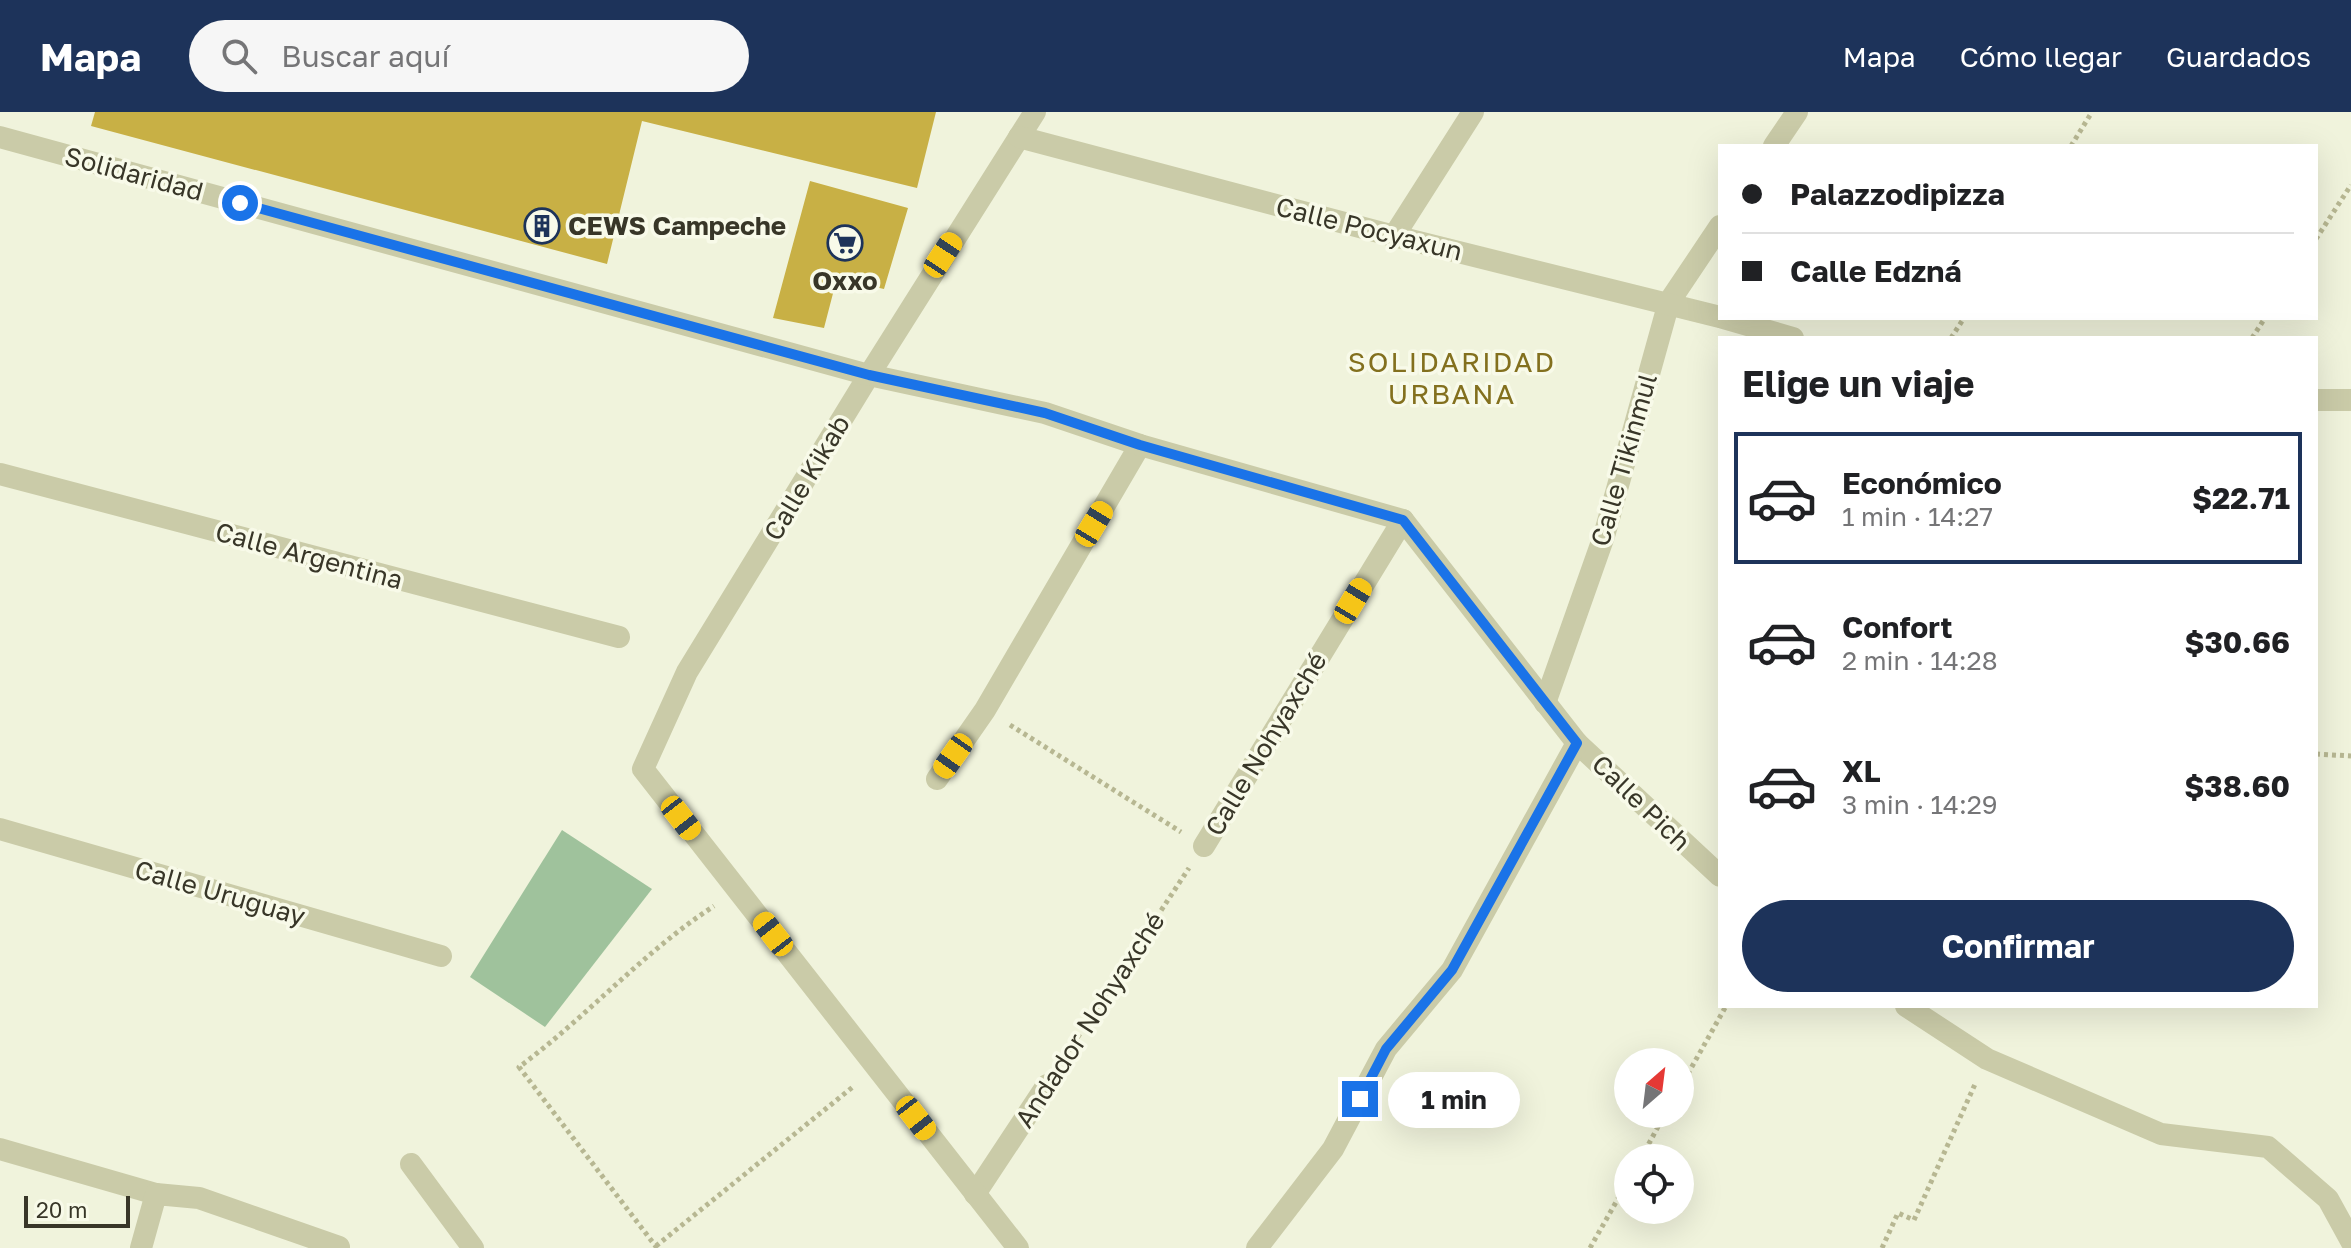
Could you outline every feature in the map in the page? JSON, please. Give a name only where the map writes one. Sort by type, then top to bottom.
[{"type":"street","name":"Calle Kikab","points":[[738,890],[643,769],[687,672],[1035,112]]},
{"type":"street","points":[[1394,236],[1473,112]]},
{"type":"street","points":[[1775,144],[1797,112]]},
{"type":"street","name":"Solidaridad","points":[[0,137],[869,375]]},
{"type":"street","name":"Calle Pocyaxun","points":[[1019,137],[1394,236],[1669,302],[1718,317]]},
{"type":"street","name":"Calle Tikinmul","points":[[1545,703],[1604,536],[1669,302],[1718,229]]},
{"type":"street","name":"Calle Pocyaxun","points":[[1729,320],[1786,336]]},
{"type":"street","points":[[869,375],[1045,413],[1140,445],[1403,520]]},
{"type":"street","points":[[2318,400],[2351,400]]},
{"type":"street","points":[[937,779],[985,710],[1140,445]]},
{"type":"street","name":"Calle Argentina","points":[[0,474],[619,637]]},
{"type":"street","name":"Calle Pich","points":[[1403,520],[1577,743],[1718,874]]},
{"type":"street","name":"Calle Nohyaxché","points":[[1204,846],[1403,520]]},
{"type":"street","points":[[1257,1248],[1333,1149],[1386,1049],[1452,970],[1577,743]]},
{"type":"street","name":"Calle Uruguay","points":[[0,829],[441,956]]},
{"type":"street","points":[[738,890],[1018,1248]]},
{"type":"street","points":[[1909,1008],[1987,1059],[2161,1134],[2268,1147],[2328,1199],[2351,1241]]},
{"type":"street","name":"Andador Nohyaxché","points":[[975,1194],[1047,1085]]},
{"type":"street","points":[[0,1149],[156,1194],[199,1198],[339,1247]]},
{"type":"street","points":[[411,1164],[473,1248]]},
{"type":"street","points":[[141,1248],[156,1194]]},
{"type":"path","points":[[2072,144],[2092,112]]},
{"type":"path","points":[[2318,236],[2351,185]]},
{"type":"path","points":[[985,710],[1204,846]]},
{"type":"path","points":[[2318,754],[2351,756]]},
{"type":"path","name":"Andador Nohyaxché","points":[[1047,1085],[1204,846]]},
{"type":"path","points":[[738,890],[682,927],[564,1034],[519,1067],[657,1247],[877,1067]]},
{"type":"path","points":[[1694,1063],[1725,1008]]},
{"type":"path","points":[[1882,1248],[1898,1213],[1914,1220],[1987,1059]]},
{"type":"path","points":[[1590,1248],[1614,1206]]},
{"type":"green space","points":[[562,830],[652,889],[545,1027],[470,977]]},
{"type":"building","name":"CEWS Campeche","points":[[95,112],[936,112],[917,188],[642,121],[607,264],[91,126]]},
{"type":"building","name":"Oxxo","points":[[810,181],[908,208],[884,289],[837,278],[824,328],[773,318]]},
{"type":"place","name":"CEWS Campeche","points":[[542,226]]},
{"type":"place","name":"Oxxo","points":[[845,243]]},
{"type":"district","name":"SOLIDARIDAD URBANA","points":[[1452,378]]},
{"type":"route","points":[[240,203],[869,375],[1045,413],[1140,445],[1403,520],[1577,743],[1452,970],[1386,1049],[1360,1099]]}]
